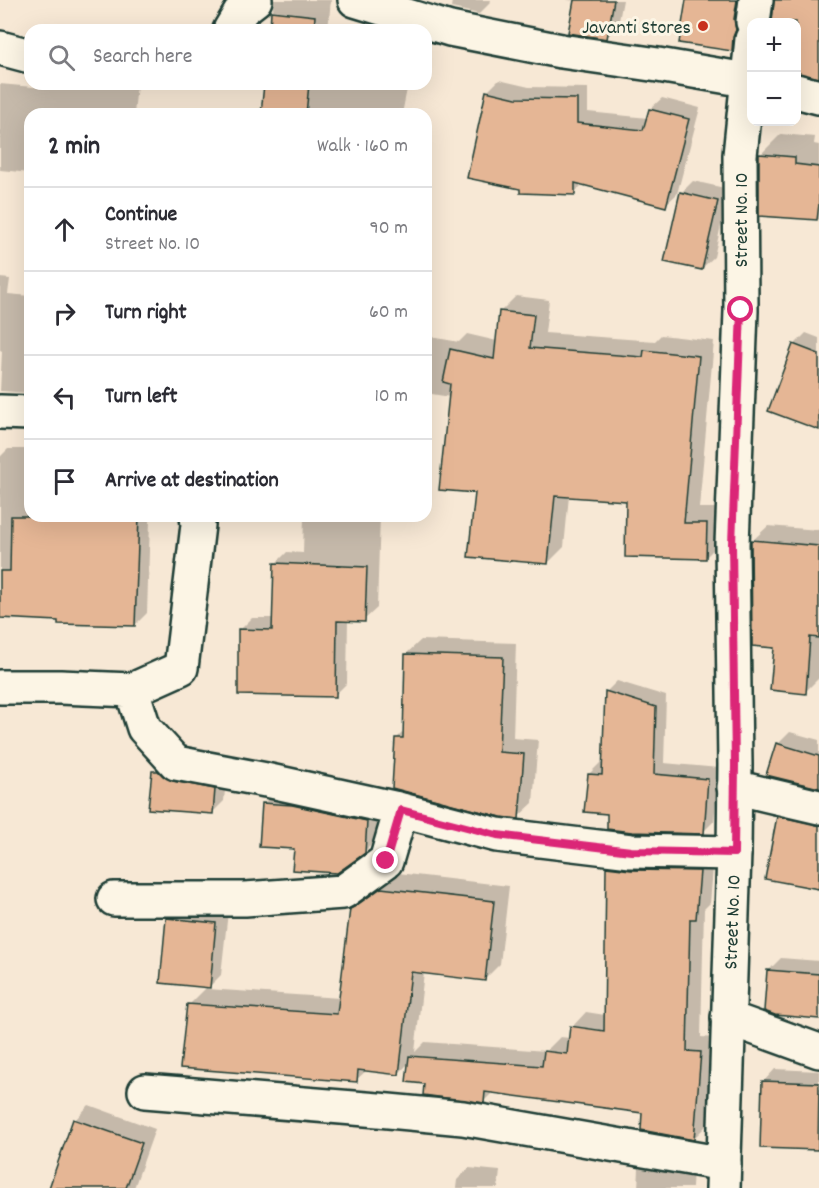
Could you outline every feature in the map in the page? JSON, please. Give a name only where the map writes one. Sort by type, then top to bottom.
[{"type":"street","points":[[234,24],[242,10],[255,0]]},
{"type":"street","points":[[355,0],[450,29],[561,51],[747,80]]},
{"type":"street","points":[[754,18],[756,0]]},
{"type":"street","points":[[0,48],[24,54]]},
{"type":"street","points":[[801,93],[819,97]]},
{"type":"street","name":"Street No. 10","points":[[723,1176],[734,853],[732,544],[741,310],[740,155],[747,97]]},
{"type":"street","points":[[0,412],[24,413]]},
{"type":"street","points":[[0,687],[132,690],[181,668],[198,522]]},
{"type":"street","points":[[132,690],[144,728],[176,764],[266,780],[401,810],[497,835],[631,851],[734,853]]},
{"type":"street","points":[[734,787],[819,807]]},
{"type":"street","points":[[114,899],[245,899],[343,892],[386,861],[401,810]]},
{"type":"street","points":[[728,1018],[819,1051]]},
{"type":"street","points":[[145,1091],[463,1118],[723,1176]]},
{"type":"building","points":[[574,0],[614,0],[607,39],[568,33]]},
{"type":"building","name":"Javanti Stores","points":[[686,0],[737,0],[734,19],[736,30],[732,51],[679,43]]},
{"type":"building","points":[[774,0],[819,0],[819,78],[801,74],[801,18],[772,18]]},
{"type":"building","points":[[271,11],[315,16],[314,24],[270,24]]},
{"type":"building","points":[[263,90],[308,90],[307,108],[262,108]]},
{"type":"building","points":[[486,91],[516,98],[577,99],[577,123],[643,130],[649,109],[689,119],[666,207],[575,183],[575,195],[520,193],[520,189],[467,178]]},
{"type":"building","points":[[759,154],[795,157],[795,164],[819,167],[817,220],[759,216]]},
{"type":"building","points":[[680,192],[718,201],[702,270],[664,262]]},
{"type":"building","points":[[499,311],[534,315],[530,348],[643,357],[644,350],[699,356],[684,523],[707,523],[706,559],[625,557],[626,501],[555,496],[548,564],[468,557],[475,493],[439,490],[450,384],[443,382],[450,349],[494,359]]},
{"type":"building","points":[[793,344],[819,354],[819,430],[768,411]]},
{"type":"building","points":[[11,516],[24,516],[24,522],[139,522],[135,626],[58,624],[58,621],[0,618],[0,571],[10,571]]},
{"type":"building","points":[[751,540],[819,546],[819,638],[810,637],[806,694],[770,690],[774,648],[752,646]]},
{"type":"building","points":[[274,563],[367,567],[365,622],[337,621],[336,697],[238,695],[238,629],[272,630]]},
{"type":"building","points":[[405,654],[503,657],[499,752],[524,754],[519,819],[501,817],[392,788],[395,738],[403,738]]},
{"type":"building","points":[[605,691],[656,707],[654,774],[708,779],[704,834],[607,829],[607,814],[584,812],[588,774],[602,775]]},
{"type":"building","points":[[776,743],[819,756],[819,788],[766,775]]},
{"type":"building","points":[[152,771],[158,771],[173,781],[215,789],[213,814],[148,809]]},
{"type":"building","points":[[262,803],[292,805],[367,821],[365,853],[337,873],[292,870],[294,849],[259,847]]},
{"type":"building","points":[[777,816],[819,825],[819,889],[765,879]]},
{"type":"building","points":[[606,867],[631,870],[700,871],[696,919],[690,919],[687,1051],[701,1052],[694,1140],[641,1130],[642,1113],[485,1092],[484,1103],[423,1095],[424,1084],[406,1082],[409,1056],[542,1066],[544,1051],[567,1054],[570,1026],[604,1031]]},
{"type":"building","points":[[381,888],[494,901],[485,981],[411,972],[399,1075],[358,1070],[357,1082],[180,1068],[187,1004],[337,1014],[350,909]]},
{"type":"building","points":[[166,918],[216,923],[210,988],[160,983]]},
{"type":"building","points":[[767,970],[819,974],[819,1019],[775,1015],[764,1011]]},
{"type":"building","points":[[762,1081],[819,1083],[818,1150],[760,1148]]},
{"type":"building","points":[[73,1119],[142,1143],[126,1188],[49,1188]]},
{"type":"place","name":"Javanti Stores","points":[[703,26]]},
{"type":"route","points":[[386,861],[401,810],[497,835],[631,851],[734,853],[732,544],[741,310]]}]
